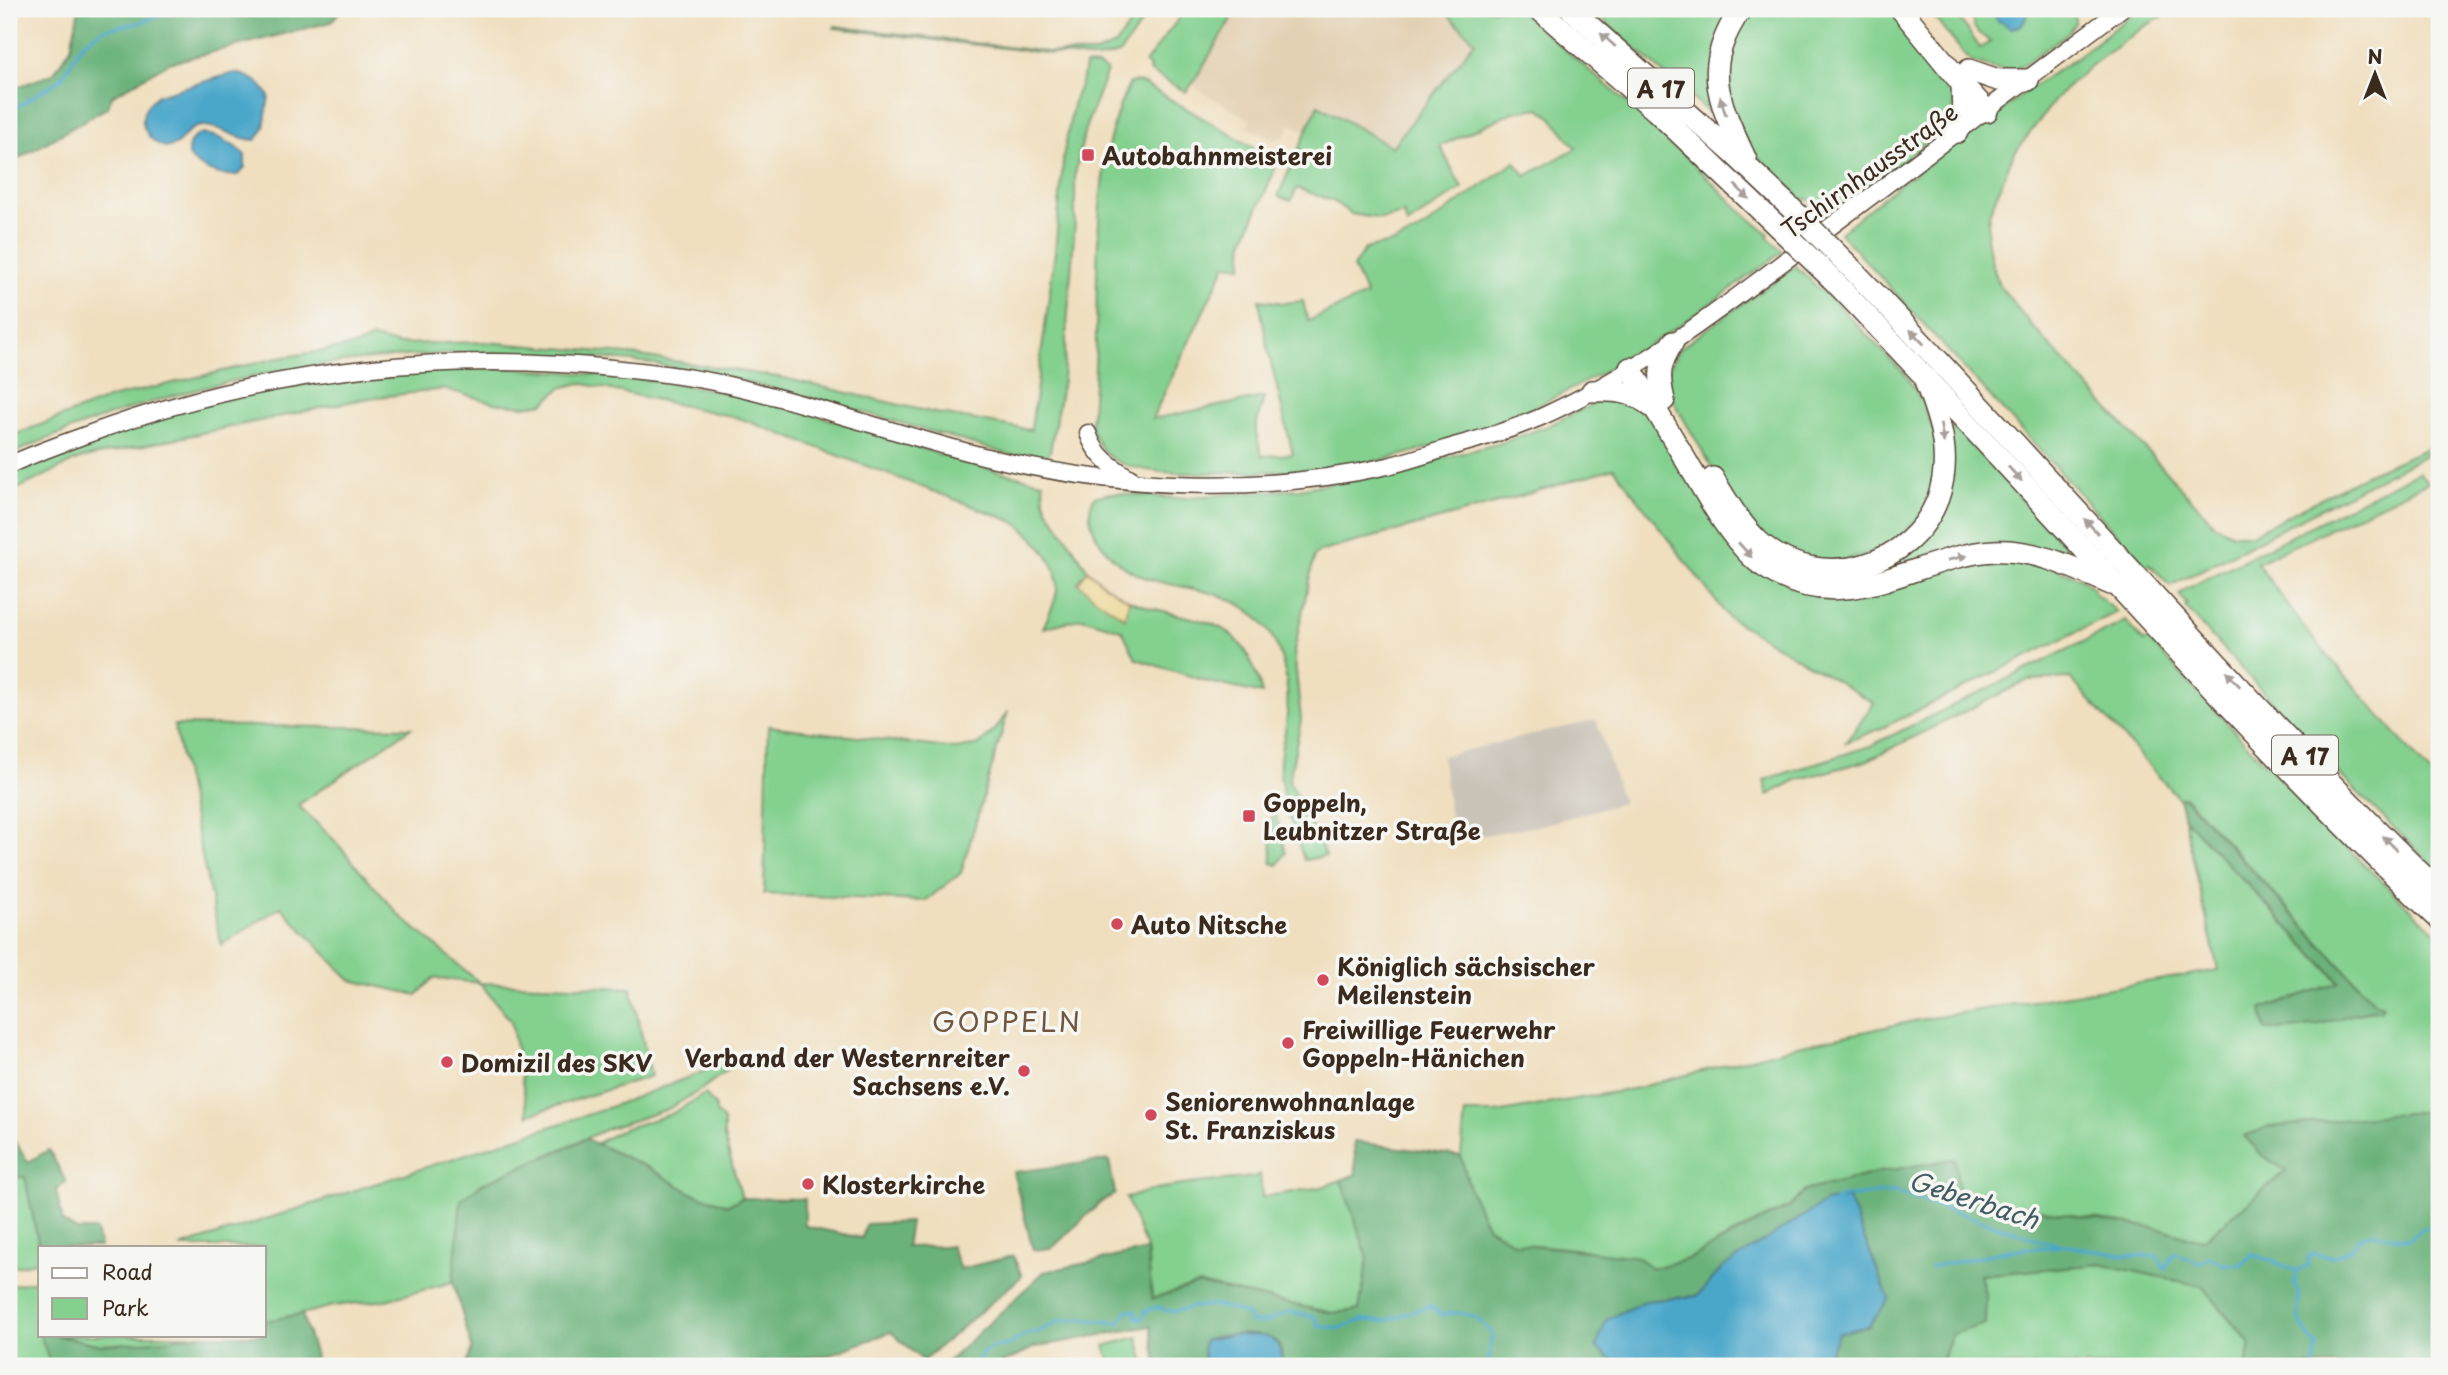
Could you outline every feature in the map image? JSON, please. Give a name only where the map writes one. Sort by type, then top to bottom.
[{"type":"highway","name":"A 17","points":[[1539,9],[1665,120],[1831,278],[2126,584],[2439,891]]},
{"type":"highway","name":"A 17","points":[[1571,9],[1750,168],[1931,351],[2126,584]]},
{"type":"highway","points":[[1741,9],[1720,45],[1716,74],[1724,112],[1750,168]]},
{"type":"highway","points":[[1901,9],[1991,108]]},
{"type":"highway","points":[[1919,9],[1965,77],[1963,113],[1957,132]]},
{"type":"highway","points":[[1965,77],[2028,80]]},
{"type":"highway","points":[[1673,342],[1663,358],[1659,379],[1661,405],[1719,517],[1753,558],[1772,572],[1792,581],[1833,589],[1867,586],[1956,557],[1995,551],[2035,555],[2059,561],[2126,584]]},
{"type":"highway","points":[[1635,365],[1726,500],[1764,546],[1790,561],[1821,569],[1847,569],[1884,558],[1917,531],[1938,498],[1944,475],[1944,437],[1939,417],[1919,369]]},
{"type":"highway","points":[[1592,391],[1617,390],[1661,405]]},
{"type":"highway","name":"A 17","points":[[2167,623],[2313,795],[2439,919]]},
{"type":"main road","name":"Tschirnhausstraße","points":[[9,465],[142,414],[257,384],[369,366],[493,361],[571,364],[661,373],[720,383],[985,457],[1094,478],[1196,485],[1244,483],[1307,479],[1394,464],[1500,433],[1542,416],[1592,391],[1673,342],[2121,9]]},
{"type":"main road","points":[[1088,433],[1093,447],[1104,461],[1134,481]]},
{"type":"shaded area","name":"Autobahnmeisterei","points":[[1237,9],[1442,9],[1475,40],[1392,147],[1318,105],[1306,132],[1291,124],[1284,136],[1274,140],[1247,127],[1250,120],[1197,89],[1193,83]]},
{"type":"shaded area","points":[[1596,720],[1623,803],[1533,827],[1453,840],[1442,756]]},
{"type":"green space","points":[[79,9],[342,9],[331,22],[169,63],[112,96],[108,107],[9,164],[9,90],[53,74],[71,47]]},
{"type":"green space","points":[[1142,9],[1152,9],[1119,54],[1097,59],[834,28],[1056,53],[1096,53],[1115,45]]},
{"type":"green space","points":[[1186,9],[1237,9],[1186,92],[1149,71],[1150,67],[1145,63]]},
{"type":"green space","points":[[1442,9],[1517,9],[1655,126],[1741,211],[1769,234],[1767,236],[1783,252],[1677,327],[1589,380],[1512,417],[1433,446],[1351,466],[1315,470],[1160,472],[1136,468],[1115,460],[1100,445],[1091,426],[1096,358],[1098,240],[1109,141],[1130,83],[1144,84],[1266,155],[1273,163],[1274,172],[1244,240],[1242,266],[1226,264],[1152,419],[1264,397],[1256,426],[1262,456],[1293,454],[1259,300],[1284,303],[1303,301],[1308,321],[1366,295],[1353,267],[1365,249],[1395,242],[1419,231],[1515,162],[1526,176],[1576,148],[1552,118],[1540,108],[1513,112],[1440,146],[1462,188],[1407,225],[1404,214],[1382,219],[1351,214],[1333,201],[1297,188],[1291,201],[1278,196],[1318,105],[1392,147],[1475,41]]},
{"type":"green space","points":[[1590,9],[1735,9],[1727,18],[1724,126]]},
{"type":"green space","points":[[1747,9],[1895,9],[1955,87],[1953,122],[1949,117],[1937,127],[1940,132],[1826,219],[1807,198],[1803,201],[1756,155],[1733,123],[1726,104],[1725,49]]},
{"type":"green space","points":[[1927,9],[1953,9],[1980,48],[1990,42],[1975,29],[1969,9],[1993,9],[1997,20],[2027,14],[2028,9],[2069,9],[2075,23],[2068,33],[2020,67],[2008,72],[1971,62]]},
{"type":"green space","points":[[2140,9],[2176,9],[2145,26],[2089,67],[2059,95],[2013,155],[1989,214],[1987,238],[1999,285],[2033,327],[2215,525],[2233,534],[2252,534],[2370,473],[2439,443],[2439,448],[2170,586],[2150,564],[2146,566],[1840,233],[1893,189]]},
{"type":"green space","points":[[1085,65],[1099,66],[1107,71],[1085,129],[1075,174],[1075,221],[1063,379],[1050,452],[1046,457],[1034,459],[1007,454],[830,403],[695,371],[612,359],[479,353],[341,362],[206,387],[73,428],[9,455],[9,437],[110,398],[273,359],[358,345],[373,338],[397,344],[486,342],[627,354],[784,378],[930,412],[1031,430],[1055,252],[1064,152],[1074,100]]},
{"type":"green space","points":[[1796,266],[1904,373],[1921,399],[1936,438],[1937,472],[1924,511],[1895,543],[1845,562],[1809,560],[1764,538],[1727,493],[1666,389],[1664,377],[1680,348]]},
{"type":"green space","points":[[508,368],[644,380],[744,396],[811,413],[976,465],[1043,482],[1047,508],[1088,570],[1078,582],[1125,617],[1129,600],[1213,624],[1228,633],[1242,646],[1253,666],[1262,694],[1209,682],[1136,659],[1122,630],[1082,618],[1043,628],[1056,593],[1055,572],[1041,546],[1012,521],[739,418],[580,383],[561,388],[544,403],[524,406],[495,403],[445,389],[363,399],[79,459],[9,493],[9,472],[91,440],[175,412],[257,393],[340,380]]},
{"type":"green space","points":[[1601,400],[1642,404],[1789,586],[1998,557],[2035,560],[2078,577],[2094,588],[2093,592],[2117,612],[1884,727],[1846,742],[1874,703],[1728,617],[1614,468],[1319,552],[1314,557],[1294,651],[1301,720],[1289,781],[1326,856],[1304,860],[1281,783],[1280,760],[1287,710],[1286,679],[1283,663],[1271,635],[1251,612],[1232,600],[1150,579],[1130,571],[1113,557],[1097,537],[1090,517],[1094,497],[1110,493],[1176,498],[1299,489],[1393,471],[1501,443],[1548,426]]},
{"type":"green space","points":[[1953,425],[2080,562],[2038,550],[1851,583],[1803,573],[1922,536]]},
{"type":"green space","points":[[2418,472],[2428,482],[2257,563],[2310,635],[2439,784],[2439,872],[2339,774],[2185,607],[2187,605],[2179,595],[2186,589]]},
{"type":"green space","points":[[2126,621],[2144,642],[2148,639],[2328,830],[2439,936],[2439,1110],[2365,1118],[2262,1155],[2287,1171],[2204,1239],[2166,1230],[1959,1197],[1954,1159],[1880,1172],[1804,1191],[1791,1206],[1691,1258],[1651,1269],[1585,1250],[1514,1243],[1487,1226],[1470,1190],[1461,1156],[1465,1113],[1496,1113],[1637,1088],[1793,1047],[1918,1020],[2218,970],[2184,818],[2340,983],[2262,1009],[2266,1029],[2308,1026],[2361,1012],[2380,1010],[2382,1005],[2375,1003],[2185,797],[2179,799],[2070,678],[2028,680],[1866,761],[1796,780],[1768,795],[1764,780],[1870,746]]},
{"type":"green space","points":[[1008,711],[961,873],[925,901],[764,894],[768,726],[956,749],[979,745],[996,729]]},
{"type":"green space","points":[[174,725],[411,728],[298,805],[335,841],[398,914],[480,983],[433,978],[417,995],[350,980],[281,907],[221,945]]},
{"type":"green space","points":[[2184,797],[2375,1003],[2383,1005],[2380,1010],[2291,1029],[2266,1030],[2262,1009],[2340,982],[2184,818],[2179,799]]},
{"type":"green space","points":[[1275,812],[1286,852],[1278,865],[1272,863],[1271,813]]},
{"type":"green space","points":[[480,983],[631,988],[651,1076],[528,1115],[511,1021]]},
{"type":"green space","points":[[724,1060],[729,1069],[668,1109],[607,1129],[481,1184],[461,1201],[453,1282],[386,1300],[333,1306],[266,1323],[266,1246],[183,1246],[602,1110],[705,1071]]},
{"type":"green space","points":[[705,1094],[724,1121],[724,1137],[742,1198],[728,1205],[691,1193],[651,1169],[595,1144],[623,1129],[671,1114]]},
{"type":"green space","points":[[2439,1110],[2439,1366],[2246,1366],[2251,1344],[2202,1286],[2100,1264],[1980,1275],[1986,1298],[1985,1324],[1952,1334],[1939,1366],[1809,1366],[1830,1353],[1838,1333],[1869,1326],[1722,1268],[1698,1296],[1645,1301],[1597,1347],[1620,1366],[1282,1366],[1281,1350],[1274,1340],[1247,1334],[1210,1338],[1203,1346],[1204,1366],[1157,1366],[1151,1326],[1035,1347],[997,1366],[943,1366],[1044,1272],[1147,1250],[1152,1299],[1198,1284],[1332,1313],[1359,1310],[1368,1258],[1341,1180],[1356,1174],[1354,1142],[1461,1156],[1470,1190],[1487,1226],[1514,1243],[1639,1257],[1651,1269],[1691,1258],[1791,1206],[1804,1191],[1880,1172],[1955,1159],[1959,1197],[2166,1230],[2204,1239],[2286,1171],[2262,1155],[2244,1136],[2269,1127]]},
{"type":"green space","points":[[9,1132],[28,1162],[49,1150],[66,1182],[56,1190],[63,1222],[77,1230],[96,1230],[100,1246],[39,1246],[25,1177],[9,1177]]},
{"type":"green space","points":[[586,1139],[651,1169],[691,1193],[728,1205],[742,1198],[805,1199],[805,1226],[862,1238],[866,1224],[910,1222],[906,1247],[951,1246],[960,1269],[1013,1256],[1022,1276],[923,1361],[891,1332],[829,1355],[757,1363],[757,1366],[466,1366],[472,1348],[453,1282],[461,1200],[481,1184]]},
{"type":"green space","points":[[1109,1160],[1115,1194],[1100,1203],[1052,1248],[1033,1250],[1013,1172]]},
{"type":"green space","points":[[1260,1174],[1262,1197],[1322,1187],[1341,1180],[1368,1258],[1360,1310],[1332,1313],[1199,1284],[1152,1299],[1147,1250],[1126,1198],[1156,1189],[1254,1177]]},
{"type":"green space","points":[[9,1177],[25,1177],[39,1246],[38,1261],[9,1268]]},
{"type":"green space","points":[[2100,1264],[2202,1286],[2251,1344],[2246,1366],[1941,1366],[1952,1334],[1986,1298],[1980,1275]]},
{"type":"green space","points":[[38,1280],[38,1336],[41,1336],[51,1366],[9,1366],[9,1286]]},
{"type":"green space","points":[[302,1314],[318,1366],[51,1366],[40,1336],[60,1336],[101,1345],[188,1336],[266,1336],[266,1321]]},
{"type":"green space","points":[[60,1336],[188,1336],[166,1341],[101,1345]]},
{"type":"green space","points":[[1138,1337],[1146,1366],[1111,1366],[1105,1346]]},
{"type":"sand","points":[[1088,570],[1104,585],[1129,600],[1125,618],[1078,583]]},
{"type":"water","points":[[1993,9],[2028,9],[2025,21],[2020,26],[2011,28],[1997,20]]},
{"type":"water","points":[[234,73],[255,80],[269,96],[264,128],[256,140],[204,126],[192,129],[177,144],[169,147],[158,144],[150,137],[144,127],[144,113],[148,104],[158,95]]},
{"type":"water","points":[[200,134],[224,140],[245,155],[245,167],[240,174],[219,174],[205,168],[188,155],[189,145]]},
{"type":"water","points":[[1848,1198],[1889,1299],[1868,1326],[1838,1333],[1830,1353],[1809,1366],[1620,1366],[1596,1347],[1607,1319],[1645,1301],[1698,1296],[1722,1268],[1825,1202]]},
{"type":"water","points":[[1232,1335],[1268,1337],[1278,1346],[1282,1366],[1204,1366],[1205,1340]]},
{"type":"waterway","points":[[9,112],[61,79],[83,43],[104,29],[139,23],[176,9]]},
{"type":"waterway","name":"Geberbach","points":[[1835,1201],[1841,1197],[1895,1192],[2046,1242],[2126,1256],[2157,1256],[2165,1268],[2174,1253],[2199,1263],[2210,1257],[2223,1264],[2242,1265],[2252,1254],[2298,1271],[2308,1266],[2307,1258],[2314,1253],[2334,1256],[2346,1252],[2359,1237],[2372,1233],[2408,1239],[2425,1228],[2439,1229]]},
{"type":"waterway","points":[[1931,1267],[2010,1250],[2060,1246]]},
{"type":"waterway","name":"Geberbach","points":[[2298,1271],[2294,1284],[2298,1295],[2298,1311],[2300,1321],[2317,1347],[2315,1366]]},
{"type":"waterway","name":"Geberbach","points":[[974,1366],[982,1354],[992,1347],[1008,1345],[1059,1321],[1082,1319],[1119,1323],[1127,1310],[1136,1311],[1136,1318],[1142,1319],[1146,1311],[1158,1307],[1174,1311],[1207,1306],[1237,1311],[1248,1316],[1250,1323],[1267,1322],[1288,1312],[1315,1317],[1318,1326],[1340,1328],[1363,1320],[1385,1321],[1430,1306],[1442,1315],[1470,1315],[1492,1333],[1488,1366]]},
{"type":"place","name":"Autobahnmeisterei","points":[[1088,155]]},
{"type":"place","name":"Goppeln, Leubnitzer Straße","points":[[1249,816]]},
{"type":"place","name":"Auto Nitsche","points":[[1117,924]]},
{"type":"place","name":"Königlich sächsischer Meilenstein","points":[[1323,980]]},
{"type":"place","name":"Freiwillige Feuerwehr Goppeln-Hänichen","points":[[1288,1043]]},
{"type":"place","name":"Domizil des SKV","points":[[447,1062]]},
{"type":"place","name":"Verband der Westernreiter Sachsens e.V.","points":[[1024,1071]]},
{"type":"place","name":"Seniorenwohnanlage St. Franziskus","points":[[1151,1115]]},
{"type":"place","name":"Klosterkirche","points":[[808,1184]]},
{"type":"district","name":"GOPPELN","points":[[1007,1020]]}]
